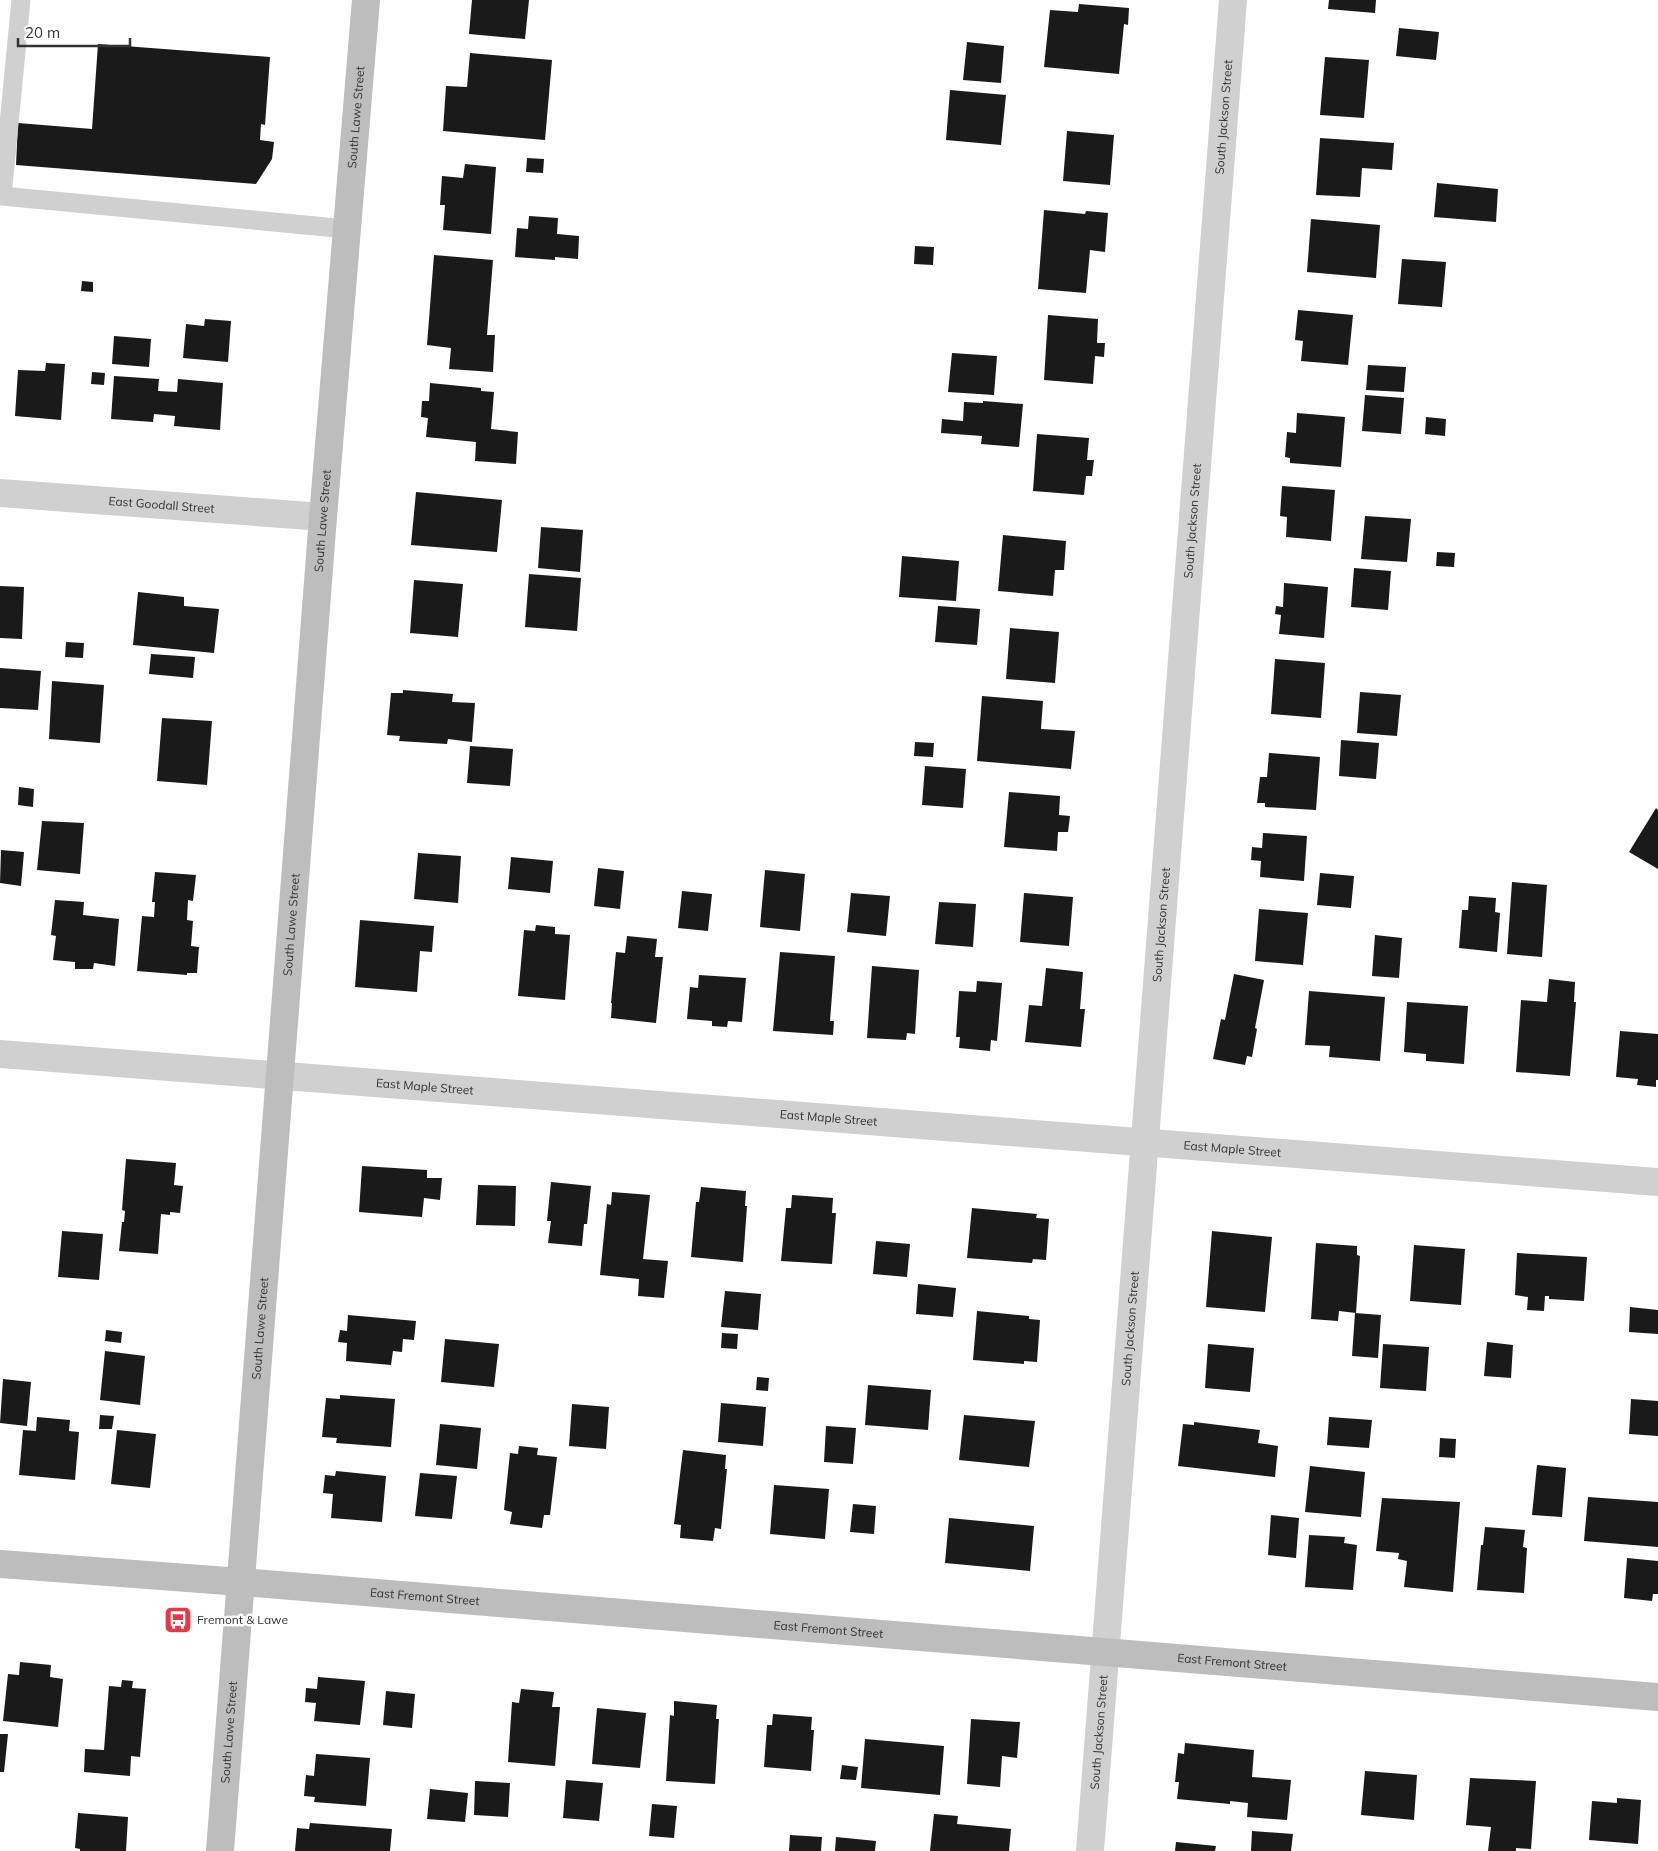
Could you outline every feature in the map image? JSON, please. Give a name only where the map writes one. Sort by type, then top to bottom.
[{"type":"main road","name":"South Lawe Street","points":[[220,1851],[323,518],[366,0]]},
{"type":"main road","name":"East Fremont Street","points":[[0,1564],[1658,1697]]},
{"type":"street","name":"South Jackson Street","points":[[1090,1851],[1233,0]]},
{"type":"street","name":"East Goodall Street","points":[[0,493],[323,518]]},
{"type":"street","name":"East Maple Street","points":[[0,1054],[281,1074],[1658,1182]]},
{"type":"lane","points":[[21,0],[2,196],[347,228]]},
{"type":"building","points":[[472,0],[529,0],[525,39],[469,34]]},
{"type":"building","points":[[1329,0],[1376,0],[1375,13],[1328,9]]},
{"type":"building","points":[[1079,4],[1129,8],[1128,25],[1124,24],[1119,74],[1044,67],[1050,10],[1078,12]]},
{"type":"building","points":[[1399,28],[1439,32],[1436,60],[1396,56]]},
{"type":"building","points":[[967,42],[1004,46],[1001,83],[963,80]]},
{"type":"building","points":[[98,44],[270,57],[265,125],[261,124],[260,140],[274,142],[272,159],[256,184],[16,165],[18,123],[92,129]]},
{"type":"building","points":[[470,53],[552,60],[545,140],[443,131],[446,86],[467,87]]},
{"type":"building","points":[[1325,57],[1369,60],[1364,118],[1320,115]]},
{"type":"building","points":[[950,90],[1006,95],[1001,145],[946,140]]},
{"type":"building","points":[[1067,131],[1114,135],[1110,185],[1063,181]]},
{"type":"building","points":[[1320,138],[1394,143],[1392,170],[1362,168],[1360,197],[1316,195]]},
{"type":"building","points":[[527,158],[544,159],[543,173],[526,172]]},
{"type":"building","points":[[465,164],[496,167],[491,234],[443,230],[445,205],[440,205],[442,176],[463,178]]},
{"type":"building","points":[[1437,183],[1498,189],[1496,222],[1434,217]]},
{"type":"building","points":[[1044,210],[1085,214],[1086,211],[1108,213],[1105,252],[1090,250],[1086,293],[1038,289]]},
{"type":"building","points":[[529,216],[558,218],[557,234],[579,236],[578,259],[555,257],[555,260],[515,257],[517,228],[528,229]]},
{"type":"building","points":[[1311,219],[1380,225],[1376,278],[1307,272]]},
{"type":"building","points":[[915,246],[934,247],[933,265],[914,264]]},
{"type":"building","points":[[434,255],[493,260],[487,335],[495,335],[493,372],[449,369],[451,348],[427,345]]},
{"type":"building","points":[[1402,259],[1446,262],[1442,307],[1398,304]]},
{"type":"building","points":[[82,281],[93,282],[93,292],[81,291]]},
{"type":"building","points":[[1298,310],[1353,315],[1348,365],[1301,361],[1303,341],[1295,340]]},
{"type":"building","points":[[1048,315],[1098,319],[1097,343],[1105,343],[1104,357],[1095,356],[1093,384],[1044,380]]},
{"type":"building","points":[[205,319],[231,321],[228,362],[183,358],[186,324],[204,326]]},
{"type":"building","points":[[114,336],[151,339],[149,367],[112,364]]},
{"type":"building","points":[[952,353],[997,356],[994,395],[948,392]]},
{"type":"building","points":[[46,363],[65,364],[61,420],[15,416],[18,370],[45,371]]},
{"type":"building","points":[[1368,365],[1406,367],[1404,392],[1366,390]]},
{"type":"building","points":[[92,372],[105,373],[104,385],[91,384]]},
{"type":"building","points":[[114,376],[159,379],[158,391],[177,392],[178,379],[223,383],[220,430],[174,426],[175,416],[154,414],[153,422],[111,419]]},
{"type":"building","points":[[430,383],[481,388],[481,391],[494,392],[491,429],[518,432],[516,464],[475,461],[476,442],[426,437],[428,418],[421,417],[422,401],[429,401]]},
{"type":"building","points":[[1365,395],[1404,398],[1401,434],[1362,431]]},
{"type":"building","points":[[983,401],[1023,404],[1019,447],[981,444],[982,436],[941,433],[942,419],[963,421],[964,402],[983,403]]},
{"type":"building","points":[[1297,413],[1345,417],[1341,467],[1290,463],[1290,458],[1285,457],[1287,432],[1296,433]]},
{"type":"building","points":[[1426,417],[1446,419],[1445,436],[1425,434]]},
{"type":"building","points":[[1037,434],[1089,438],[1087,460],[1094,460],[1092,476],[1086,476],[1084,495],[1033,491]]},
{"type":"building","points":[[1282,486],[1335,490],[1331,541],[1286,537],[1287,517],[1280,516]]},
{"type":"building","points":[[416,492],[502,500],[497,552],[411,545]]},
{"type":"building","points":[[1365,516],[1411,519],[1407,562],[1361,559]]},
{"type":"building","points":[[541,527],[583,530],[580,572],[538,568]]},
{"type":"building","points":[[1003,535],[1066,541],[1064,570],[1055,570],[1053,596],[998,591]]},
{"type":"building","points":[[1437,552],[1455,553],[1454,567],[1436,566]]},
{"type":"building","points":[[902,556],[959,561],[956,601],[899,597]]},
{"type":"building","points":[[1354,568],[1391,571],[1388,610],[1351,607]]},
{"type":"building","points":[[529,574],[581,578],[577,631],[525,627]]},
{"type":"building","points":[[414,580],[463,584],[458,637],[410,633]]},
{"type":"building","points":[[1284,583],[1328,587],[1324,638],[1279,634],[1281,615],[1275,614],[1276,606],[1283,607]]},
{"type":"building","points":[[0,586],[24,587],[22,639],[0,638]]},
{"type":"building","points":[[138,592],[184,597],[184,606],[219,609],[214,653],[133,645]]},
{"type":"building","points":[[938,606],[980,609],[977,645],[935,642]]},
{"type":"building","points":[[1010,628],[1059,632],[1055,683],[1006,679]]},
{"type":"building","points":[[66,642],[84,643],[83,658],[65,657]]},
{"type":"building","points":[[151,654],[195,657],[193,678],[149,674]]},
{"type":"building","points":[[1275,659],[1325,663],[1321,718],[1271,714]]},
{"type":"building","points":[[0,668],[41,671],[38,710],[0,708]]},
{"type":"building","points":[[52,681],[104,685],[100,743],[49,739]]},
{"type":"building","points":[[403,690],[453,694],[452,702],[475,703],[472,742],[448,739],[447,744],[399,741],[400,736],[387,735],[391,693],[403,693]]},
{"type":"building","points":[[1360,692],[1401,695],[1397,736],[1357,733]]},
{"type":"building","points":[[982,696],[1043,701],[1041,729],[1075,731],[1071,769],[977,761]]},
{"type":"building","points":[[162,718],[212,721],[207,785],[157,781]]},
{"type":"building","points":[[1341,740],[1379,743],[1376,779],[1339,776]]},
{"type":"building","points":[[915,742],[934,743],[933,757],[914,756]]},
{"type":"building","points":[[470,746],[513,749],[510,786],[467,783]]},
{"type":"building","points":[[1269,753],[1320,757],[1316,810],[1265,807],[1265,803],[1257,803],[1260,777],[1267,777]]},
{"type":"building","points":[[925,766],[966,769],[963,808],[922,805]]},
{"type":"building","points":[[19,787],[34,789],[33,807],[18,805]]},
{"type":"building","points":[[1009,792],[1060,796],[1059,815],[1070,816],[1068,832],[1058,832],[1057,851],[1004,847]]},
{"type":"building","points":[[1656,808],[1658,810],[1658,869],[1629,852]]},
{"type":"building","points":[[42,821],[84,823],[80,874],[37,870]]},
{"type":"building","points":[[1263,833],[1307,836],[1304,881],[1260,877],[1261,861],[1251,860],[1252,847],[1262,848]]},
{"type":"building","points":[[1,850],[24,852],[21,886],[0,883]]},
{"type":"building","points":[[418,853],[461,856],[458,903],[414,899]]},
{"type":"building","points":[[511,857],[553,861],[550,893],[508,889]]},
{"type":"building","points":[[598,868],[624,871],[620,909],[594,906]]},
{"type":"building","points":[[765,870],[805,874],[800,931],[760,927]]},
{"type":"building","points":[[155,872],[196,875],[193,901],[188,900],[187,920],[193,921],[191,946],[199,947],[197,973],[187,973],[187,975],[137,971],[142,916],[154,917],[155,902],[152,902]]},
{"type":"building","points":[[1320,873],[1354,876],[1351,908],[1317,905]]},
{"type":"building","points":[[1512,882],[1547,885],[1542,957],[1507,954]]},
{"type":"building","points":[[682,891],[712,894],[708,931],[678,928]]},
{"type":"building","points":[[851,893],[890,896],[886,936],[847,932]]},
{"type":"building","points":[[1024,893],[1073,897],[1069,946],[1020,942]]},
{"type":"building","points":[[1469,896],[1496,898],[1495,912],[1500,913],[1497,952],[1459,948],[1462,910],[1468,910]]},
{"type":"building","points":[[55,900],[84,902],[83,915],[119,919],[115,966],[94,963],[93,969],[75,969],[75,962],[53,960],[56,936],[51,935]]},
{"type":"building","points":[[939,902],[976,904],[973,947],[935,944]]},
{"type":"building","points":[[1259,909],[1308,913],[1303,965],[1255,961]]},
{"type":"building","points":[[360,920],[434,926],[432,952],[420,951],[417,992],[355,987]]},
{"type":"building","points":[[536,925],[555,927],[555,934],[570,935],[565,1000],[518,996],[524,930],[535,931]]},
{"type":"building","points":[[1375,935],[1402,938],[1399,978],[1372,976]]},
{"type":"building","points":[[627,936],[657,939],[655,957],[663,957],[656,1023],[611,1018],[616,952],[625,953]]},
{"type":"building","points":[[780,952],[835,956],[830,1021],[834,1021],[833,1035],[773,1031]]},
{"type":"building","points":[[872,966],[919,970],[915,1034],[907,1033],[906,1040],[867,1038]]},
{"type":"building","points":[[1046,968],[1083,972],[1080,1009],[1085,1009],[1081,1047],[1025,1042],[1029,1005],[1042,1006]]},
{"type":"building","points":[[1234,974],[1264,980],[1255,1028],[1257,1029],[1252,1057],[1247,1056],[1245,1065],[1213,1059],[1221,1019],[1225,1020]]},
{"type":"building","points":[[699,975],[746,978],[742,1022],[728,1021],[727,1027],[712,1026],[712,1021],[687,1019],[690,987],[698,988]]},
{"type":"building","points":[[1549,979],[1575,982],[1574,1002],[1576,1002],[1570,1076],[1516,1072],[1521,1000],[1547,1002]]},
{"type":"building","points":[[977,981],[1002,983],[997,1041],[991,1040],[990,1051],[959,1048],[960,1037],[956,1037],[959,991],[976,992]]},
{"type":"building","points":[[1309,991],[1385,997],[1380,1061],[1329,1057],[1330,1046],[1305,1045]]},
{"type":"building","points":[[1407,1002],[1468,1006],[1464,1064],[1426,1061],[1426,1054],[1404,1052]]},
{"type":"building","points":[[1620,1031],[1658,1034],[1658,1080],[1656,1080],[1656,1087],[1637,1085],[1638,1079],[1616,1077]]},
{"type":"building","points":[[126,1159],[176,1163],[174,1185],[183,1186],[180,1213],[170,1212],[170,1215],[161,1214],[158,1254],[119,1251],[125,1211],[122,1210]]},
{"type":"building","points":[[362,1166],[427,1170],[427,1178],[442,1178],[440,1200],[424,1198],[422,1217],[359,1212]]},
{"type":"building","points":[[551,1182],[591,1186],[587,1224],[584,1224],[582,1246],[548,1243],[551,1221],[547,1221]]},
{"type":"building","points":[[478,1185],[516,1186],[515,1226],[476,1225]]},
{"type":"building","points":[[701,1187],[746,1191],[745,1206],[747,1206],[743,1262],[691,1257],[696,1202],[699,1202]]},
{"type":"building","points":[[612,1192],[650,1195],[643,1259],[668,1261],[664,1298],[638,1296],[639,1279],[600,1275],[607,1204],[611,1205]]},
{"type":"building","points":[[792,1195],[833,1198],[832,1213],[836,1213],[832,1264],[781,1261],[786,1208],[791,1208]]},
{"type":"building","points":[[972,1208],[1037,1214],[1036,1218],[1049,1219],[1046,1260],[1033,1259],[1032,1263],[967,1258]]},
{"type":"building","points":[[62,1231],[103,1234],[99,1280],[58,1277]]},
{"type":"building","points":[[1212,1231],[1272,1237],[1265,1312],[1206,1307]]},
{"type":"building","points":[[876,1241],[910,1244],[907,1277],[873,1274]]},
{"type":"building","points":[[1316,1243],[1357,1246],[1357,1255],[1360,1256],[1356,1313],[1339,1311],[1338,1321],[1311,1319]]},
{"type":"building","points":[[1414,1245],[1465,1249],[1461,1305],[1410,1301]]},
{"type":"building","points":[[1517,1253],[1587,1257],[1584,1301],[1549,1299],[1549,1296],[1545,1296],[1544,1311],[1527,1310],[1528,1297],[1515,1295]]},
{"type":"building","points":[[918,1284],[956,1288],[953,1317],[916,1314]]},
{"type":"building","points":[[725,1291],[761,1294],[758,1330],[721,1327]]},
{"type":"building","points":[[1630,1307],[1658,1310],[1658,1334],[1629,1332]]},
{"type":"building","points":[[977,1311],[1029,1316],[1029,1319],[1040,1320],[1037,1362],[1024,1361],[1024,1364],[973,1360]]},
{"type":"building","points":[[1355,1313],[1381,1315],[1378,1358],[1352,1356]]},
{"type":"building","points":[[348,1315],[416,1321],[414,1340],[403,1339],[402,1352],[393,1351],[391,1365],[346,1361],[347,1343],[338,1342],[340,1330],[347,1331]]},
{"type":"building","points":[[106,1330],[122,1332],[121,1343],[105,1341]]},
{"type":"building","points":[[722,1333],[738,1334],[737,1349],[721,1348]]},
{"type":"building","points":[[445,1339],[499,1344],[494,1387],[441,1382]]},
{"type":"building","points":[[1487,1342],[1513,1345],[1511,1378],[1484,1376]]},
{"type":"building","points":[[1208,1344],[1254,1348],[1250,1392],[1205,1388]]},
{"type":"building","points":[[1383,1344],[1429,1347],[1426,1391],[1380,1388]]},
{"type":"building","points":[[105,1351],[145,1356],[140,1405],[100,1400]]},
{"type":"building","points":[[757,1377],[769,1378],[768,1391],[756,1390]]},
{"type":"building","points":[[3,1379],[31,1382],[27,1426],[0,1423]]},
{"type":"building","points":[[868,1385],[931,1390],[928,1430],[865,1425]]},
{"type":"building","points":[[340,1395],[395,1399],[391,1447],[336,1443],[337,1438],[322,1437],[326,1398],[340,1399]]},
{"type":"building","points":[[1631,1399],[1658,1401],[1658,1436],[1629,1434]]},
{"type":"building","points":[[721,1403],[766,1407],[763,1446],[718,1442]]},
{"type":"building","points":[[572,1404],[609,1407],[606,1449],[569,1446]]},
{"type":"building","points":[[100,1415],[114,1416],[112,1429],[99,1429]]},
{"type":"building","points":[[964,1415],[1035,1421],[1029,1467],[959,1460]]},
{"type":"building","points":[[37,1417],[70,1420],[69,1431],[79,1432],[75,1480],[19,1475],[23,1430],[36,1431]]},
{"type":"building","points":[[1329,1417],[1372,1420],[1369,1448],[1327,1445]]},
{"type":"building","points":[[1194,1422],[1260,1430],[1258,1443],[1278,1446],[1275,1477],[1178,1466],[1183,1424],[1194,1425]]},
{"type":"building","points":[[440,1424],[481,1428],[477,1469],[436,1465]]},
{"type":"building","points":[[826,1426],[856,1428],[853,1464],[824,1462]]},
{"type":"building","points":[[117,1430],[156,1434],[150,1488],[111,1484]]},
{"type":"building","points":[[1440,1438],[1456,1439],[1455,1458],[1439,1457]]},
{"type":"building","points":[[519,1446],[538,1448],[537,1455],[557,1457],[550,1515],[544,1515],[542,1528],[510,1524],[512,1512],[504,1510],[510,1453],[518,1454]]},
{"type":"building","points":[[683,1450],[726,1455],[725,1469],[727,1469],[721,1529],[715,1528],[713,1541],[680,1538],[681,1525],[674,1524]]},
{"type":"building","points":[[1537,1465],[1566,1468],[1562,1517],[1532,1515]]},
{"type":"building","points":[[1310,1466],[1365,1472],[1361,1517],[1305,1512]]},
{"type":"building","points":[[336,1471],[386,1476],[382,1522],[331,1518],[333,1494],[323,1493],[325,1475],[335,1476]]},
{"type":"building","points":[[420,1473],[457,1476],[452,1519],[415,1516]]},
{"type":"building","points":[[774,1485],[829,1489],[825,1539],[770,1534]]},
{"type":"building","points":[[1588,1497],[1658,1502],[1658,1547],[1584,1541]]},
{"type":"building","points":[[1382,1498],[1460,1502],[1453,1592],[1404,1587],[1407,1561],[1398,1559],[1399,1553],[1376,1551]]},
{"type":"building","points":[[853,1504],[876,1506],[874,1534],[850,1532]]},
{"type":"building","points":[[1271,1515],[1299,1518],[1296,1558],[1268,1555]]},
{"type":"building","points":[[949,1518],[1034,1526],[1030,1571],[945,1563]]},
{"type":"building","points":[[1485,1527],[1525,1530],[1523,1547],[1527,1548],[1524,1593],[1477,1590],[1481,1545],[1483,1545]]},
{"type":"building","points":[[1309,1535],[1345,1537],[1344,1543],[1357,1545],[1353,1590],[1305,1587]]},
{"type":"building","points":[[1627,1558],[1658,1561],[1658,1594],[1653,1594],[1652,1601],[1624,1598]]},
{"type":"building","points":[[20,1662],[51,1665],[50,1677],[63,1679],[58,1727],[3,1721],[8,1674],[19,1675]]},
{"type":"building","points":[[318,1677],[365,1681],[360,1725],[314,1721],[316,1703],[305,1702],[306,1688],[317,1689]]},
{"type":"building","points":[[122,1680],[133,1681],[132,1688],[146,1689],[140,1757],[131,1756],[130,1776],[84,1772],[85,1749],[104,1750],[109,1686],[121,1687]]},
{"type":"building","points":[[521,1689],[554,1692],[552,1707],[560,1707],[555,1766],[508,1762],[512,1702],[519,1703]]},
{"type":"building","points":[[386,1691],[415,1694],[412,1728],[383,1725]]},
{"type":"building","points":[[674,1701],[717,1705],[716,1719],[719,1719],[715,1784],[666,1781],[670,1715],[674,1716]]},
{"type":"building","points":[[597,1708],[646,1713],[640,1768],[592,1764]]},
{"type":"building","points":[[773,1714],[812,1717],[811,1730],[814,1730],[811,1771],[764,1767],[767,1725],[772,1725]]},
{"type":"building","points":[[971,1719],[1020,1722],[1017,1758],[1002,1756],[1000,1787],[967,1784]]},
{"type":"building","points":[[0,1734],[8,1734],[4,1772],[0,1772]]},
{"type":"building","points":[[865,1739],[944,1746],[940,1795],[861,1788]]},
{"type":"building","points":[[1185,1743],[1254,1750],[1252,1777],[1291,1780],[1287,1820],[1247,1817],[1248,1803],[1230,1801],[1230,1804],[1177,1799],[1179,1782],[1175,1782],[1178,1753],[1184,1754]]},
{"type":"building","points":[[316,1754],[370,1758],[366,1806],[314,1802],[315,1797],[304,1796],[306,1775],[314,1776]]},
{"type":"building","points":[[842,1765],[858,1767],[856,1780],[840,1779]]},
{"type":"building","points":[[1365,1771],[1417,1775],[1414,1820],[1361,1815]]},
{"type":"building","points":[[1470,1778],[1536,1781],[1531,1849],[1516,1848],[1516,1851],[1488,1851],[1491,1827],[1466,1825]]},
{"type":"building","points":[[566,1780],[603,1783],[599,1821],[563,1818]]},
{"type":"building","points":[[475,1781],[510,1783],[508,1817],[474,1815]]},
{"type":"building","points":[[430,1789],[468,1793],[465,1822],[427,1819]]},
{"type":"building","points":[[1617,1798],[1641,1800],[1638,1844],[1589,1840],[1592,1801],[1617,1803]]},
{"type":"building","points":[[652,1804],[677,1806],[674,1838],[649,1836]]},
{"type":"building","points":[[78,1813],[128,1817],[126,1851],[80,1851],[80,1849],[75,1848]]},
{"type":"building","points":[[934,1814],[958,1816],[957,1824],[1011,1829],[1009,1851],[930,1851]]},
{"type":"building","points":[[310,1823],[392,1829],[390,1851],[295,1851],[297,1828],[309,1829]]},
{"type":"building","points":[[1252,1831],[1293,1834],[1291,1851],[1251,1851]]},
{"type":"building","points":[[790,1835],[822,1837],[821,1851],[789,1851]]},
{"type":"building","points":[[836,1837],[876,1841],[875,1851],[835,1851]]},
{"type":"building","points":[[1176,1842],[1216,1846],[1215,1851],[1175,1851]]},
{"type":"place","name":"Fremont & Lawe","points":[[178,1620]]}]
